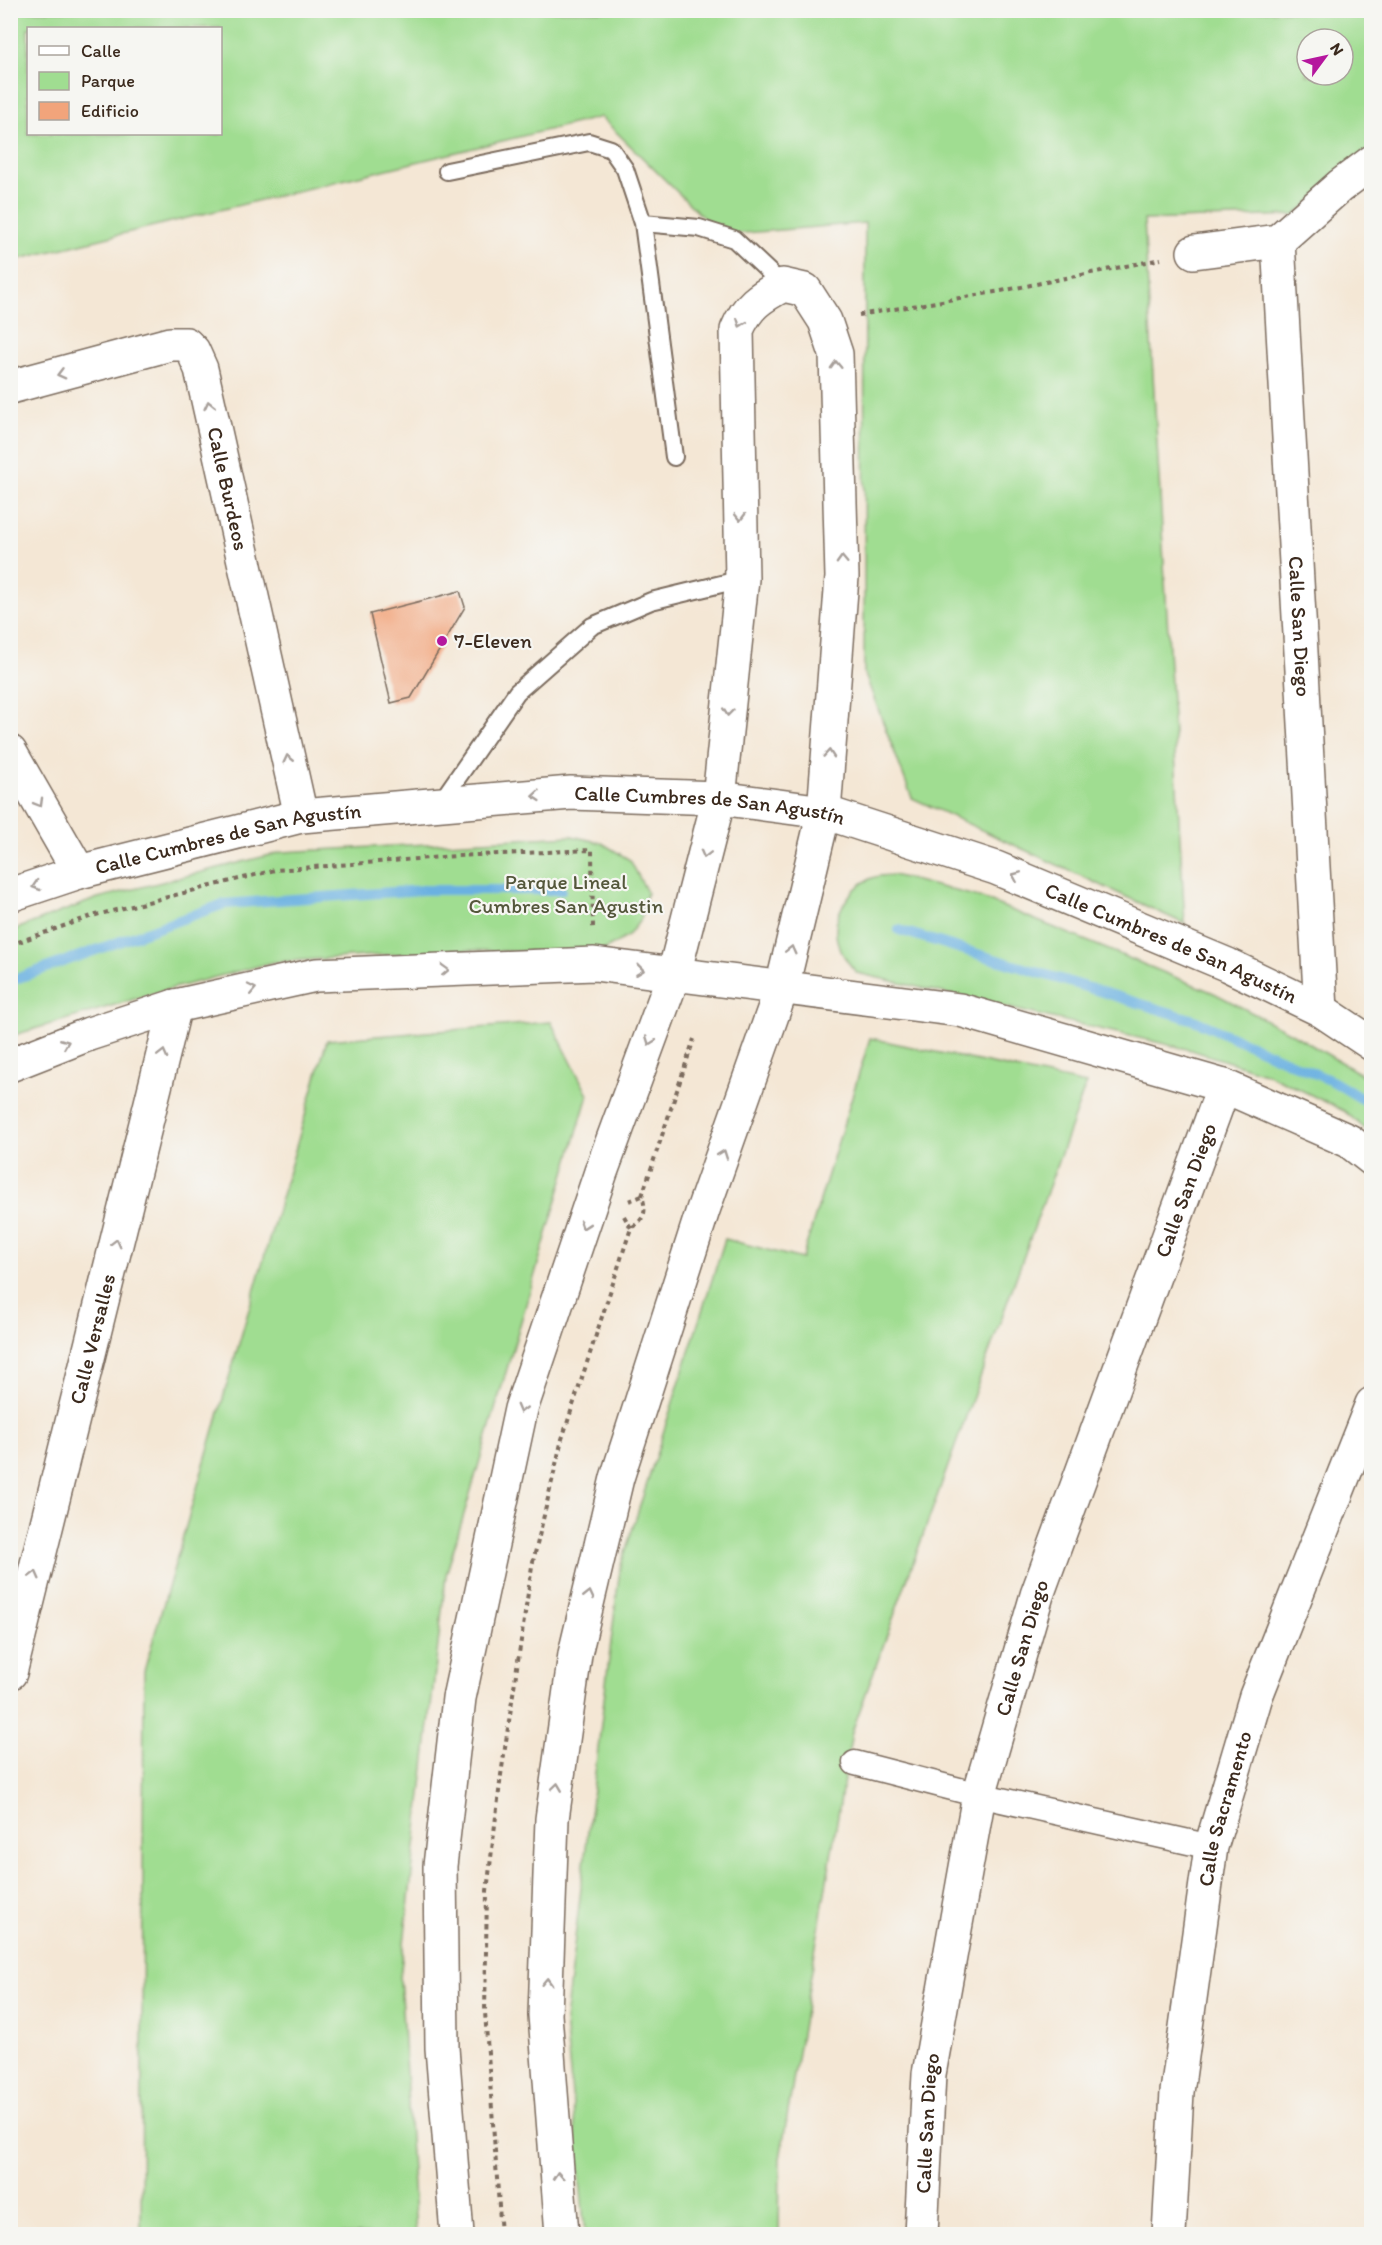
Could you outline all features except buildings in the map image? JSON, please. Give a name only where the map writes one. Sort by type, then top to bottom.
[{"type":"street","points":[[1194,252],[1278,241],[1371,162]]},
{"type":"street","name":"Calle San Diego","points":[[1278,241],[1321,1010]]},
{"type":"street","points":[[457,2235],[442,2048],[440,1866],[459,1698],[521,1409],[602,1172],[674,974],[719,798],[742,579],[737,330],[743,315],[761,297],[783,285],[805,290],[825,321],[836,354],[842,578],[824,812],[782,987],[703,1210],[617,1478],[575,1654],[552,1819],[545,2015],[562,2235]]},
{"type":"street","name":"Calle Burdeos","points":[[10,387],[170,344],[186,344],[193,351],[201,369],[301,816]]},
{"type":"street","points":[[10,752],[79,872]]},
{"type":"street","name":"Calle Cumbres de San Agustín","points":[[10,895],[79,872],[301,816],[571,793],[719,798],[824,812],[996,868],[1228,965],[1321,1010],[1371,1044]]},
{"type":"street","points":[[10,1065],[89,1034],[175,1006],[316,975],[594,964],[960,1010],[1224,1086],[1348,1141],[1371,1159]]},
{"type":"street","name":"Calle Versalles","points":[[10,1673],[175,1006]]},
{"type":"street","name":"Calle San Diego","points":[[921,2235],[929,2074],[979,1795],[1037,1595],[1224,1086]]},
{"type":"street","name":"Calle Sacramento","points":[[1169,2235],[1177,2092],[1210,1847],[1256,1696],[1371,1404]]},
{"type":"street","points":[[855,1763],[979,1795],[1210,1847]]},
{"type":"lane","points":[[447,171],[589,142],[611,149],[625,169],[643,223],[674,457]]},
{"type":"lane","points":[[643,223],[699,228],[734,239],[783,285]]},
{"type":"lane","points":[[440,804],[517,692],[592,626],[651,601],[742,579]]},
{"type":"path","points":[[825,321],[1001,291],[1194,252]]},
{"type":"path","points":[[10,945],[92,916],[275,870],[455,856],[592,850],[594,964]]},
{"type":"path","points":[[631,1228],[623,1216],[625,1204],[632,1198],[642,1196],[694,1039]]},
{"type":"green space","points":[[10,11],[1371,11],[1371,147],[1295,215],[1144,220],[1185,924],[912,798],[864,672],[865,223],[721,235],[601,117],[11,261]]},
{"type":"green space","name":"Parque Lineal Cumbres San Agustin","points":[[572,836],[602,843],[630,860],[647,892],[641,919],[628,936],[599,953],[460,950],[274,962],[158,992],[11,1036],[11,931],[98,898],[282,852]]},
{"type":"green space","points":[[893,875],[979,897],[1214,993],[1291,1033],[1371,1080],[1371,1134],[1344,1111],[1268,1074],[1191,1050],[857,973],[840,949],[836,938],[839,914],[848,897],[862,884],[879,876]]},
{"type":"green space","points":[[551,1022],[588,1095],[446,1575],[400,1978],[416,2234],[141,2234],[144,1671],[327,1040]]},
{"type":"green space","points":[[870,1038],[1086,1084],[852,1732],[780,2159],[779,2234],[585,2234],[565,2020],[620,1568],[725,1239],[802,1259]]},
{"type":"waterway","points":[[10,981],[224,904],[423,890],[561,890]]},
{"type":"waterway","points":[[899,930],[1194,1020],[1334,1082],[1372,1105]]},
{"type":"place","name":"7-Eleven","points":[[442,641]]}]
